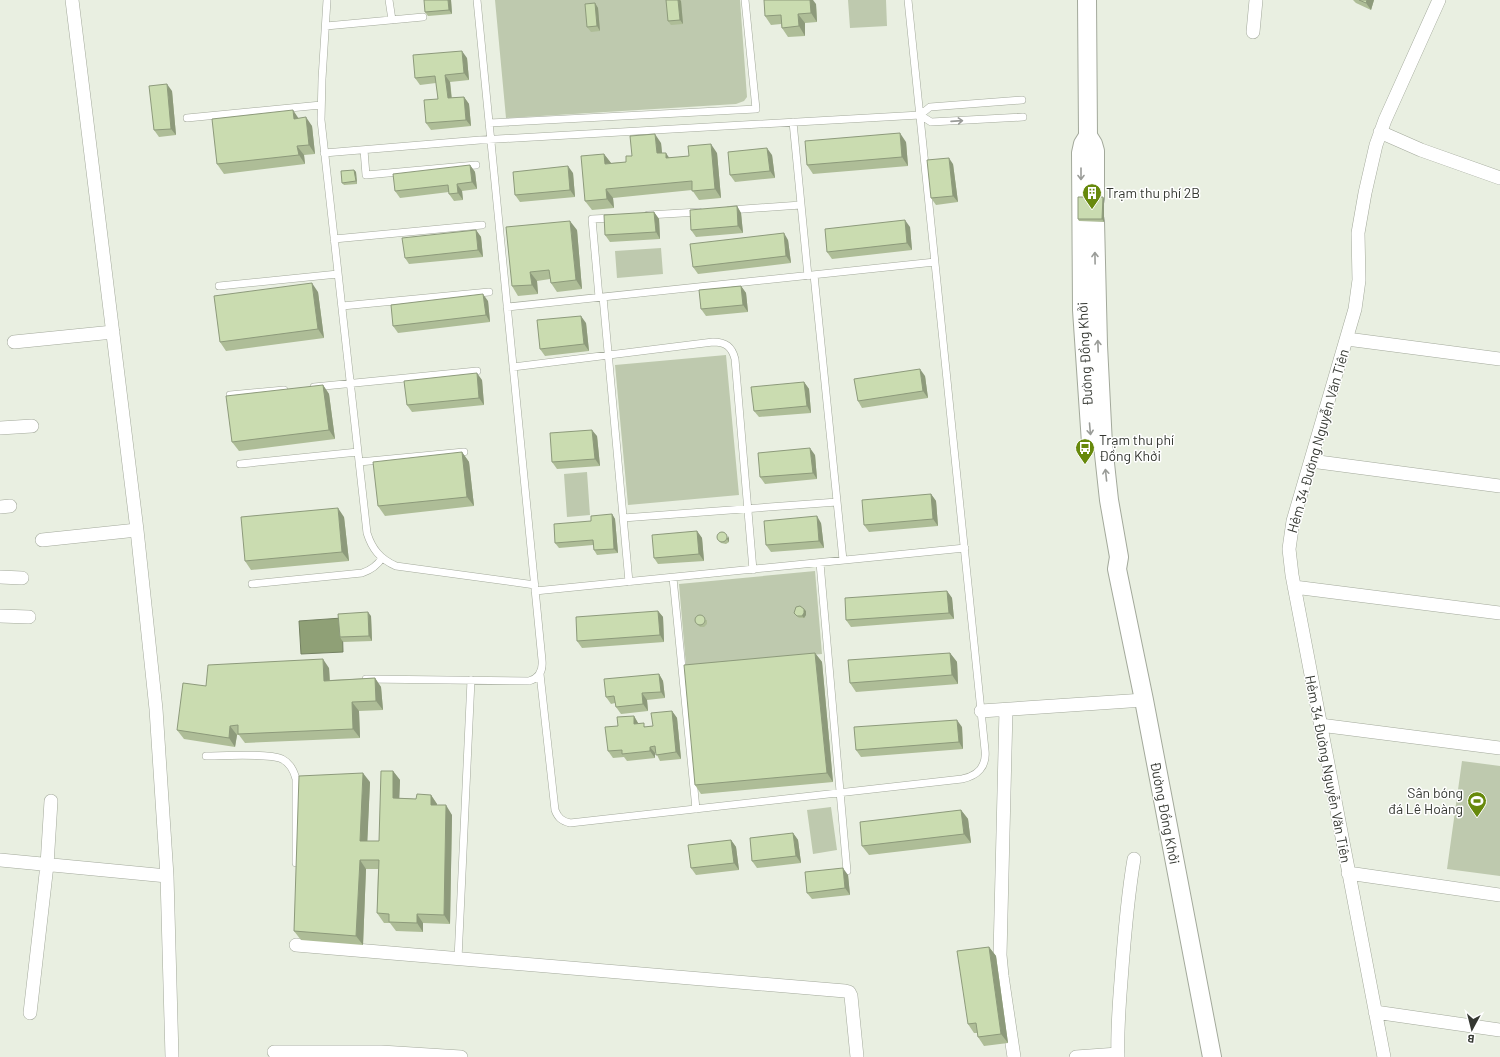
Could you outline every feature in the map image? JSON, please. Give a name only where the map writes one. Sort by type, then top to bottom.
[{"type":"main road","name":"Đường Đồng Khởi","points":[[1087,0],[1088,136],[1095,151],[1097,194]]},
{"type":"main road","name":"Đường Đồng Khởi","points":[[1088,136],[1083,144],[1081,153],[1082,310],[1085,362],[1092,457],[1099,513],[1108,561],[1117,569]]},
{"type":"main road","name":"Đường Đồng Khởi","points":[[1097,226],[1096,281],[1103,446],[1109,500],[1119,557],[1117,569],[1144,700],[1212,1057]]},
{"type":"street","points":[[72,0],[137,530],[156,709],[167,876],[172,1057]]},
{"type":"street","points":[[1253,32],[1256,0]]},
{"type":"street","name":"Hẻm 34 Đường Nguyễn Văn Tiên","points":[[1384,1057],[1294,587],[1290,562],[1290,539],[1293,521],[1355,309],[1358,293],[1358,245],[1361,212],[1380,132],[1439,0]]},
{"type":"street","points":[[1380,132],[1421,150],[1500,178]]},
{"type":"street","points":[[14,342],[113,332]]},
{"type":"street","points":[[1347,339],[1500,359]]},
{"type":"street","points":[[0,428],[32,426]]},
{"type":"street","points":[[1311,461],[1500,486]]},
{"type":"street","points":[[42,540],[137,530]]},
{"type":"street","points":[[0,577],[22,578]]},
{"type":"street","points":[[1294,587],[1500,613]]},
{"type":"street","points":[[0,616],[29,616]]},
{"type":"street","points":[[981,711],[1144,700]]},
{"type":"street","points":[[1006,710],[1000,955],[1014,1057]]},
{"type":"street","points":[[1320,725],[1500,748]]},
{"type":"street","points":[[30,1013],[47,865],[51,801]]},
{"type":"street","points":[[1076,1057],[1118,1055],[1118,1025],[1124,929],[1134,859]]},
{"type":"street","points":[[0,860],[167,876]]},
{"type":"street","points":[[1348,873],[1500,895]]},
{"type":"street","points":[[296,943],[458,960],[845,991],[849,992],[851,996],[857,1057]]},
{"type":"street","points":[[1375,1012],[1500,1030]]},
{"type":"street","points":[[274,1052],[381,1052],[461,1057]]},
{"type":"lane","points":[[328,0],[321,105],[324,153],[367,533],[372,547],[382,558],[396,566],[405,568],[535,588],[673,578],[965,548]]},
{"type":"lane","points":[[390,0],[392,20]]},
{"type":"lane","points":[[477,0],[542,660],[542,670],[540,674],[555,810],[562,821],[570,823],[962,779],[975,775],[982,767],[986,757],[908,0]]},
{"type":"lane","points":[[489,123],[756,109],[745,0]]},
{"type":"lane","points":[[326,26],[423,17]]},
{"type":"lane","points":[[324,153],[491,140],[920,115],[930,107],[1022,100]]},
{"type":"lane","points":[[187,118],[321,105]]},
{"type":"lane","points":[[920,115],[931,122],[1023,117]]},
{"type":"lane","points":[[793,122],[801,205],[811,275],[844,560]]},
{"type":"lane","points":[[364,150],[366,175],[476,165]]},
{"type":"lane","points":[[724,210],[801,205]]},
{"type":"lane","points":[[638,216],[708,211]]},
{"type":"lane","points":[[623,217],[592,219],[608,355],[629,582]]},
{"type":"lane","points":[[334,239],[482,225]]},
{"type":"lane","points":[[507,307],[935,262]]},
{"type":"lane","points":[[219,286],[338,274]]},
{"type":"lane","points":[[342,306],[489,292]]},
{"type":"lane","points":[[513,367],[714,342],[723,343],[730,348],[735,359],[753,570]]},
{"type":"lane","points":[[305,388],[477,371]]},
{"type":"lane","points":[[230,395],[290,389]]},
{"type":"lane","points":[[240,464],[358,452]]},
{"type":"lane","points":[[359,462],[464,452]]},
{"type":"lane","points":[[623,518],[838,502]]},
{"type":"lane","points":[[252,584],[362,573],[375,567],[382,558]]},
{"type":"lane","points":[[820,563],[825,659],[847,871]]},
{"type":"lane","points":[[673,578],[696,809]]},
{"type":"lane","points":[[682,670],[690,670]]},
{"type":"lane","points":[[362,679],[529,681],[533,680],[540,674]]},
{"type":"lane","points":[[458,960],[471,680]]},
{"type":"lane","points":[[206,756],[271,757],[282,759],[291,766],[296,779],[296,870]]},
{"type":"shaded area","points":[[495,0],[740,0],[747,97],[744,101],[736,104],[506,118]]},
{"type":"shaded area","points":[[848,0],[886,0],[887,26],[850,28]]},
{"type":"shaded area","points":[[661,248],[663,274],[617,278],[615,251]]},
{"type":"shaded area","points":[[726,355],[739,495],[628,505],[615,365]]},
{"type":"shaded area","points":[[587,472],[590,515],[567,517],[564,474]]},
{"type":"shaded area","points":[[815,571],[822,654],[686,666],[679,584]]},
{"type":"shaded area","points":[[342,618],[343,652],[301,654],[299,621]]},
{"type":"shaded area","name":"Sân bóng đá Lê Hoàng","points":[[1462,761],[1500,766],[1500,876],[1447,869]]},
{"type":"shaded area","points":[[831,807],[837,850],[813,854],[807,810]]},
{"type":"building","points":[[424,0],[448,0],[449,10],[425,12]]},
{"type":"building","points":[[666,0],[678,0],[680,20],[668,21]]},
{"type":"building","points":[[764,0],[810,0],[811,13],[798,14],[799,26],[782,28],[781,15],[765,16]]},
{"type":"building","points":[[1359,0],[1367,0],[1366,3]]},
{"type":"building","points":[[595,3],[597,26],[587,27],[585,4]]},
{"type":"building","points":[[462,51],[464,73],[445,75],[448,98],[464,97],[466,120],[426,123],[424,100],[438,99],[435,76],[415,78],[413,55]]},
{"type":"building","points":[[167,84],[171,129],[154,130],[149,86]]},
{"type":"building","points":[[293,110],[294,119],[306,117],[309,145],[297,146],[299,155],[217,164],[212,119]]},
{"type":"building","points":[[900,133],[902,157],[807,165],[805,141]]},
{"type":"building","points":[[655,134],[657,153],[666,153],[666,158],[689,156],[688,146],[711,144],[715,189],[692,191],[692,181],[606,189],[607,199],[585,201],[581,156],[604,154],[605,164],[626,162],[626,156],[632,156],[630,136]]},
{"type":"building","points":[[767,148],[770,171],[730,175],[728,152]]},
{"type":"building","points":[[949,158],[953,196],[931,198],[927,160]]},
{"type":"building","points":[[470,165],[472,182],[457,184],[458,193],[449,194],[448,185],[395,191],[393,174]]},
{"type":"building","points":[[568,166],[570,190],[515,195],[513,172]]},
{"type":"building","points":[[354,170],[356,181],[342,183],[341,171]]},
{"type":"building","name":"Trạm thu phí 2B","points":[[1078,197],[1103,197],[1102,219],[1078,219]]},
{"type":"building","points":[[737,206],[738,226],[691,230],[690,210]]},
{"type":"building","points":[[654,212],[656,232],[605,235],[604,215]]},
{"type":"building","points":[[905,220],[907,243],[827,252],[825,229]]},
{"type":"building","points":[[570,221],[576,280],[551,283],[549,270],[530,272],[532,285],[512,286],[506,227]]},
{"type":"building","points":[[476,230],[478,250],[405,258],[402,238]]},
{"type":"building","points":[[784,233],[786,256],[693,267],[690,244]]},
{"type":"building","points":[[312,283],[318,329],[220,342],[214,296]]},
{"type":"building","points":[[741,286],[743,305],[701,309],[699,290]]},
{"type":"building","points":[[483,294],[486,315],[393,326],[391,305]]},
{"type":"building","points":[[581,316],[584,344],[540,349],[537,320]]},
{"type":"building","points":[[920,369],[923,391],[858,401],[854,379]]},
{"type":"building","points":[[477,373],[479,398],[407,405],[404,381]]},
{"type":"building","points":[[804,382],[807,406],[754,411],[751,387]]},
{"type":"building","points":[[323,385],[329,430],[232,442],[226,396]]},
{"type":"building","points":[[592,430],[595,459],[552,462],[550,433]]},
{"type":"building","points":[[810,448],[813,473],[760,477],[758,453]]},
{"type":"building","points":[[462,452],[467,497],[378,506],[373,462]]},
{"type":"building","points":[[931,494],[933,519],[864,525],[862,500]]},
{"type":"building","points":[[338,508],[342,552],[245,561],[241,517]]},
{"type":"building","points":[[612,514],[614,549],[594,550],[593,540],[555,543],[554,524],[591,521],[591,516]]},
{"type":"building","points":[[817,516],[819,541],[766,545],[764,521]]},
{"type":"building","points":[[697,531],[699,554],[654,558],[652,535]]},
{"type":"building","points":[[720,532],[724,532],[726,533],[726,541],[720,542],[717,539],[717,535]]},
{"type":"building","points":[[947,591],[949,613],[846,620],[845,598]]},
{"type":"building","points":[[800,606],[804,609],[804,613],[802,616],[797,616],[794,613],[796,607]]},
{"type":"building","points":[[658,611],[660,635],[577,641],[576,617]]},
{"type":"building","points":[[368,612],[369,636],[340,637],[338,614]]},
{"type":"building","points":[[698,615],[702,615],[704,616],[704,624],[698,625],[695,622],[695,618]]},
{"type":"building","points":[[815,653],[827,773],[695,785],[684,665]]},
{"type":"building","points":[[950,653],[952,675],[850,683],[848,660]]},
{"type":"building","points":[[323,659],[324,681],[375,678],[376,701],[352,702],[353,729],[238,734],[238,725],[230,726],[229,738],[177,730],[183,683],[206,686],[208,665]]},
{"type":"building","points":[[659,674],[661,692],[642,693],[643,704],[616,707],[614,696],[606,697],[604,679]]},
{"type":"building","points":[[672,711],[676,752],[656,755],[655,746],[650,747],[650,751],[622,754],[622,750],[608,751],[605,727],[618,726],[617,717],[634,716],[634,724],[644,723],[644,727],[653,726],[651,713]]},
{"type":"building","points":[[957,720],[959,742],[856,750],[854,727]]},
{"type":"building","points":[[381,771],[393,771],[393,798],[416,799],[417,794],[431,795],[431,805],[446,805],[444,915],[417,914],[417,923],[389,922],[389,914],[377,913],[379,860],[360,860],[356,936],[294,931],[299,776],[363,773],[360,841],[379,841]]},
{"type":"building","points":[[961,810],[964,834],[862,846],[860,822]]},
{"type":"building","points":[[793,833],[796,856],[752,861],[750,838]]},
{"type":"building","points":[[731,840],[734,863],[691,868],[688,845]]},
{"type":"building","points":[[843,868],[845,888],[807,893],[805,872]]},
{"type":"building","points":[[989,947],[1001,1034],[978,1037],[976,1023],[968,1024],[957,951]]},
{"type":"place","name":"Trạm thu phí 2B","points":[[1092,210]]},
{"type":"place","name":"Trạm thu phí Đồng Khởi","points":[[1085,465]]},
{"type":"place","name":"Sân bóng đá Lê Hoàng","points":[[1477,818]]}]
